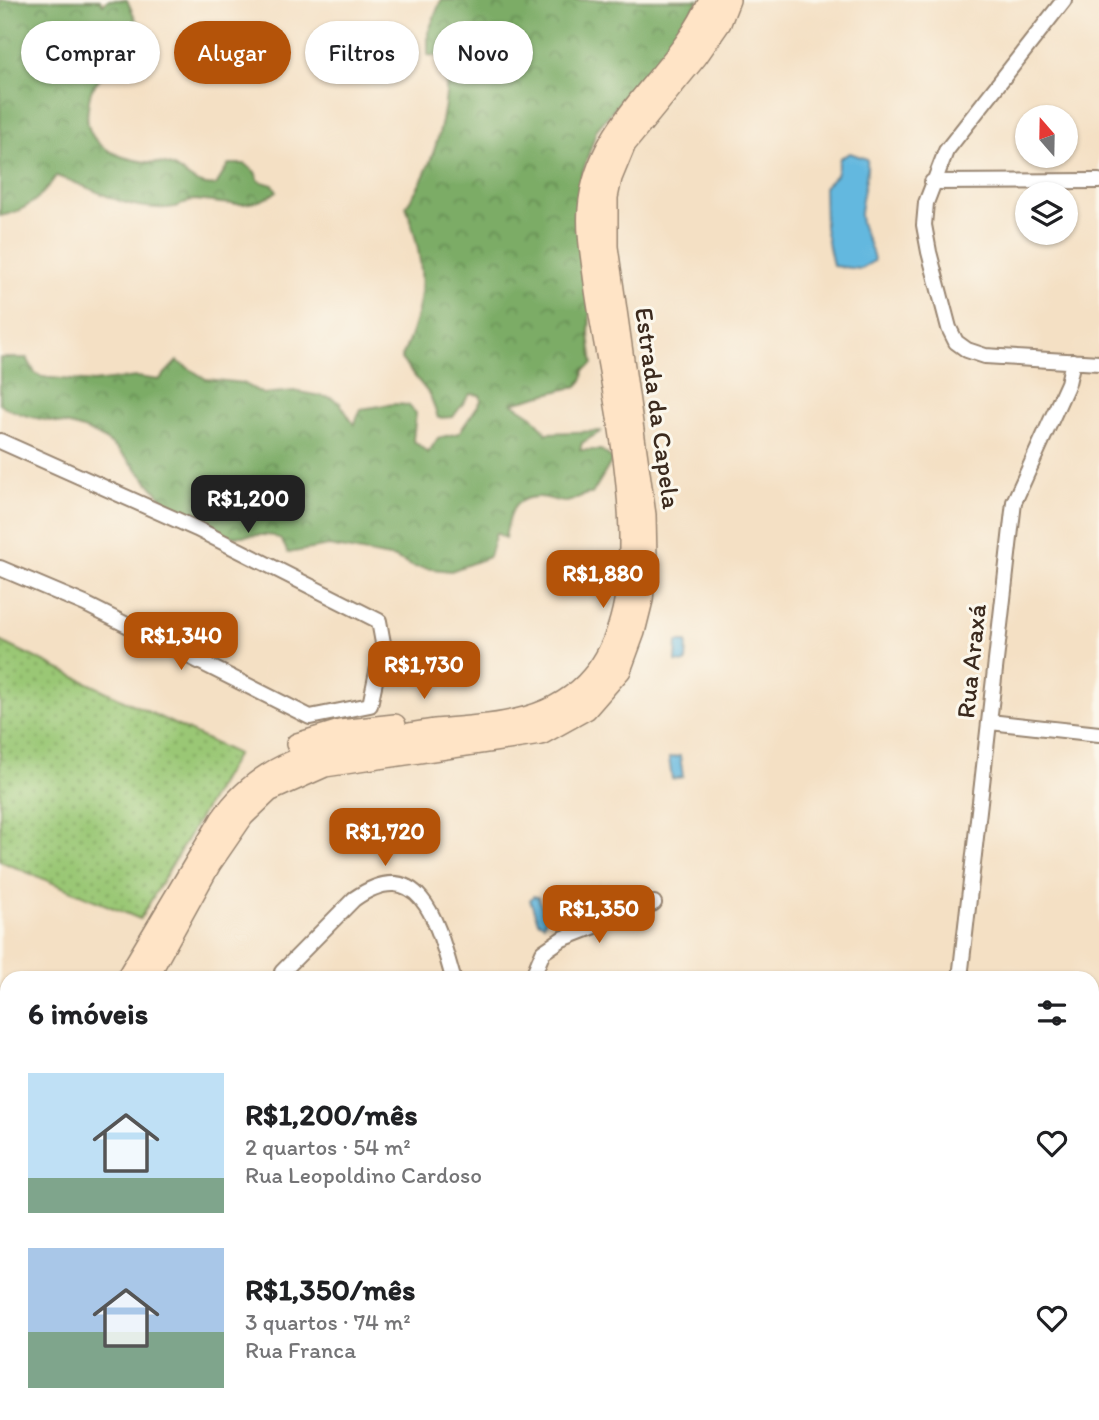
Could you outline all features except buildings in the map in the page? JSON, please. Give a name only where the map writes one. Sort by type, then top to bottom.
[{"type":"main road","name":"Estrada da Capela","points":[[154,971],[210,864],[243,816],[269,791],[325,766],[432,739],[520,721],[556,707],[592,677],[609,653],[630,589],[629,499],[590,240],[590,198],[600,161],[620,121],[690,39],[710,0]]},
{"type":"main road","name":"Estrada da Capela","points":[[131,971],[235,799],[268,773],[311,754],[432,739],[541,734],[566,723],[586,709],[620,670],[642,600],[646,559],[645,515],[607,247],[607,197],[611,178],[625,144],[697,56],[720,23],[729,0]]},
{"type":"main road","points":[[268,773],[275,759],[286,748],[340,731],[438,723],[432,739]]},
{"type":"street","points":[[1064,0],[946,151],[932,182],[924,225],[941,304],[956,342],[967,350],[985,356],[1099,363]]},
{"type":"street","points":[[932,182],[1099,181]]},
{"type":"street","name":"Rua Araxá","points":[[962,971],[1014,502],[1068,383],[1073,361]]},
{"type":"street","points":[[0,441],[197,529],[379,621],[383,643],[370,705]]},
{"type":"street","points":[[0,568],[85,604],[310,717],[370,705]]},
{"type":"street","points":[[370,705],[387,726]]},
{"type":"street","points":[[298,744],[310,717]]},
{"type":"street","points":[[990,722],[1099,734]]},
{"type":"street","points":[[283,971],[354,899],[367,891],[396,886],[410,890],[432,910],[451,971]]},
{"type":"street","points":[[535,971],[543,952],[562,939],[654,903]]},
{"type":"green space","points":[[0,0],[100,0],[103,4],[108,0],[127,0],[136,21],[21,21],[21,84],[96,84],[91,92],[88,122],[91,134],[108,150],[132,159],[166,164],[207,185],[216,185],[229,164],[245,164],[255,172],[259,181],[273,185],[277,191],[258,202],[247,204],[194,200],[169,208],[157,208],[126,203],[56,176],[33,202],[18,211],[0,216]]},
{"type":"green space","points":[[441,0],[699,0],[670,49],[637,81],[597,129],[581,177],[592,265],[589,335],[593,364],[584,370],[583,379],[577,386],[512,403],[532,416],[546,433],[602,431],[582,443],[580,450],[601,450],[613,459],[592,494],[566,502],[539,497],[522,500],[510,515],[505,538],[496,533],[489,557],[451,571],[414,567],[395,558],[329,546],[288,553],[282,541],[274,536],[222,536],[197,528],[168,504],[127,459],[97,435],[73,426],[24,415],[0,404],[0,358],[27,358],[35,373],[42,377],[93,382],[137,377],[159,380],[177,361],[206,379],[243,383],[263,394],[294,391],[331,398],[340,403],[354,425],[361,409],[394,404],[408,405],[416,413],[413,440],[428,453],[438,438],[459,433],[481,401],[480,395],[470,394],[453,417],[438,418],[430,395],[401,359],[416,319],[422,284],[418,248],[406,206],[425,173],[439,135],[446,84],[533,84],[533,21],[433,21],[433,56],[428,55],[428,33]]},
{"type":"green space","points":[[0,641],[237,754],[140,919],[0,861]]},
{"type":"water","points":[[850,153],[867,159],[860,220],[874,261],[860,269],[833,266],[825,228],[824,187],[836,175],[840,158]]},
{"type":"water","points":[[677,642],[687,642],[686,663],[676,662]]},
{"type":"water","points":[[680,756],[683,777],[672,779],[669,758]]},
{"type":"water","points":[[533,896],[538,897],[546,919],[544,924],[538,921],[530,900]]}]
